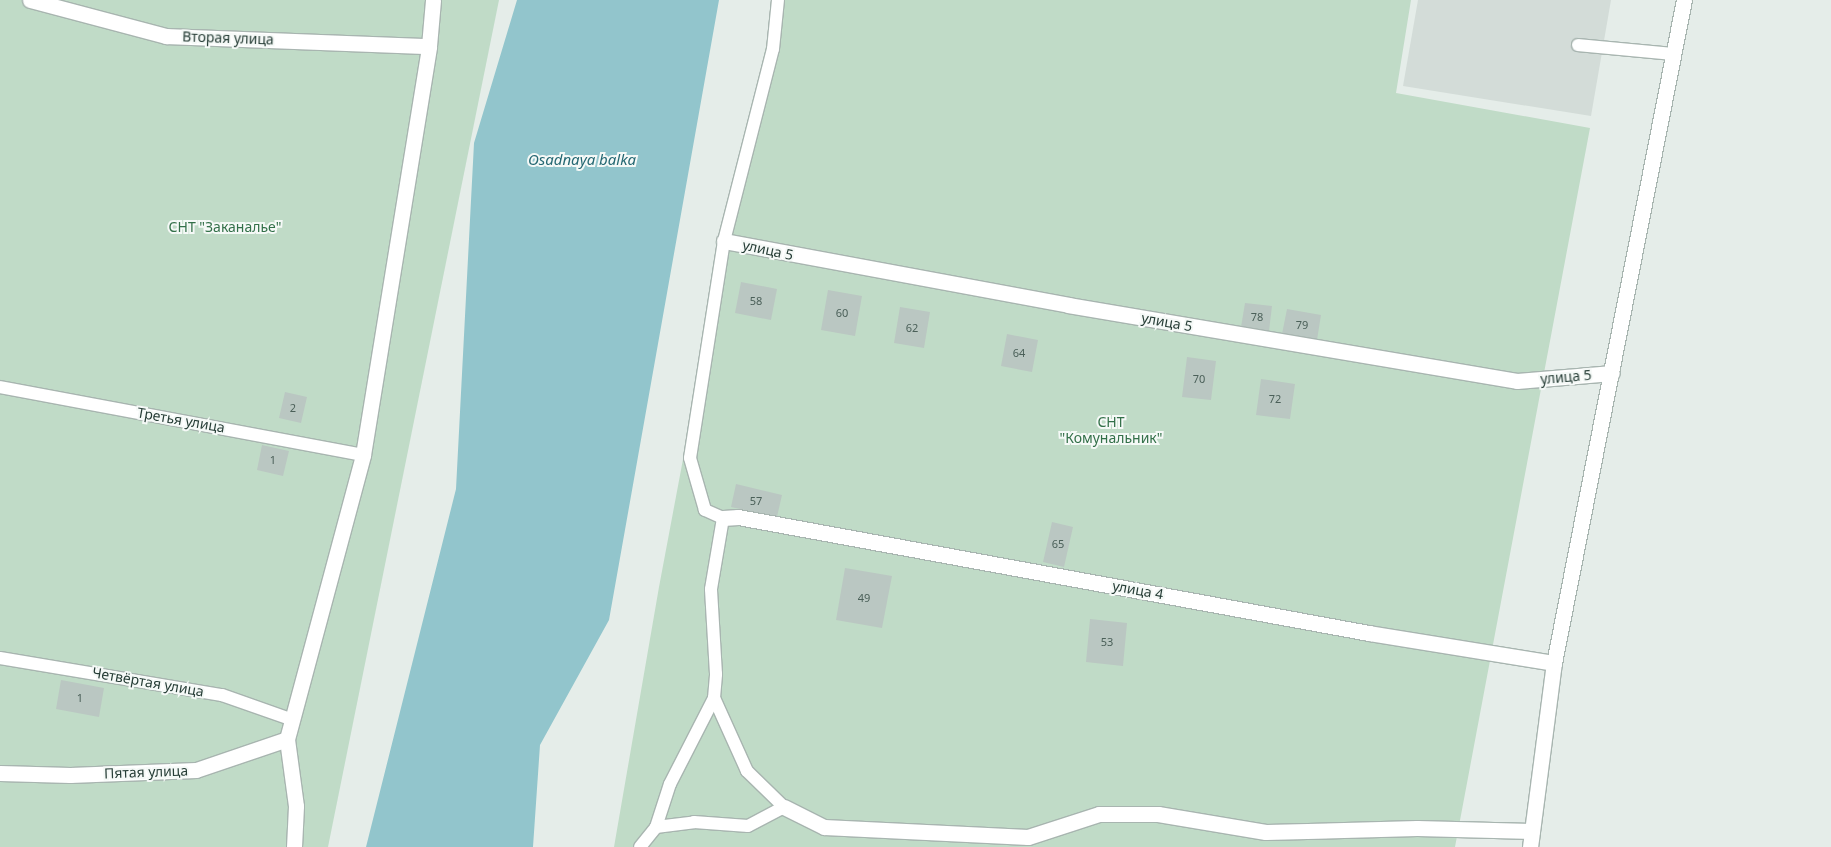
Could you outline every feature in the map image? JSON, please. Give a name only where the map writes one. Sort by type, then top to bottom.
[{"type":"street","name":"Вторая улица","points":[[30,0],[166,36],[429,46]]},
{"type":"street","points":[[294,847],[296,806],[287,740],[362,455],[429,46],[433,0]]},
{"type":"street","points":[[1530,847],[1554,663],[1684,0]]},
{"type":"street","name":"улица 5","points":[[724,241],[1068,305],[1517,381],[1612,373]]},
{"type":"street","name":"улица 4","points":[[722,518],[738,517],[1370,633],[1554,663]]},
{"type":"street","name":"Пятая улица","points":[[0,774],[70,775],[196,770],[287,740]]},
{"type":"street","points":[[784,806],[824,827],[1028,837],[1099,814],[1158,814],[1266,832],[1417,828],[1532,831]]},
{"type":"lane","points":[[640,847],[656,827],[670,784],[714,698],[716,674],[711,589],[722,518],[705,510],[690,458],[724,241],[773,50],[778,0]]},
{"type":"lane","points":[[1578,45],[1673,54]]},
{"type":"lane","name":"Третья улица","points":[[0,387],[362,455]]},
{"type":"lane","name":"Четвёртая улица","points":[[0,658],[222,695],[293,720]]},
{"type":"lane","points":[[656,827],[694,822],[748,826],[784,806],[746,771],[714,698]]},
{"type":"shaded area","points":[[1418,0],[1611,0],[1591,116],[1403,86]]},
{"type":"green space","name":"СНТ \"Заканалье\"","points":[[0,0],[499,0],[328,847],[0,847]]},
{"type":"green space","name":"СНТ \"Комунальник\"","points":[[776,0],[1411,0],[1396,93],[1590,128],[1455,847],[614,847],[659,587],[724,241]]},
{"type":"water","name":"Osadnaya balka","points":[[517,0],[719,0],[609,620],[540,745],[533,847],[366,847],[456,489],[474,143]]},
{"type":"building","points":[[741,282],[777,289],[771,320],[735,313]]},
{"type":"building","points":[[828,290],[862,296],[855,336],[821,330]]},
{"type":"building","points":[[1245,303],[1272,306],[1269,331],[1241,327]]},
{"type":"building","points":[[900,307],[930,312],[924,348],[894,343]]},
{"type":"building","points":[[1287,309],[1321,315],[1317,340],[1282,334]]},
{"type":"building","points":[[1007,334],[1038,340],[1032,372],[1001,366]]},
{"type":"building","points":[[1187,357],[1216,361],[1211,400],[1182,397]]},
{"type":"building","points":[[1261,379],[1295,384],[1290,419],[1256,415]]},
{"type":"building","points":[[285,392],[307,397],[301,423],[279,418]]},
{"type":"building","points":[[262,445],[289,451],[283,476],[257,470]]},
{"type":"building","points":[[736,484],[782,495],[777,517],[731,507]]},
{"type":"building","points":[[1052,522],[1073,527],[1064,567],[1043,562]]},
{"type":"building","points":[[845,568],[892,576],[882,628],[836,620]]},
{"type":"building","points":[[1090,619],[1127,623],[1123,666],[1086,662]]},
{"type":"building","points":[[61,680],[104,688],[99,717],[56,709]]}]
